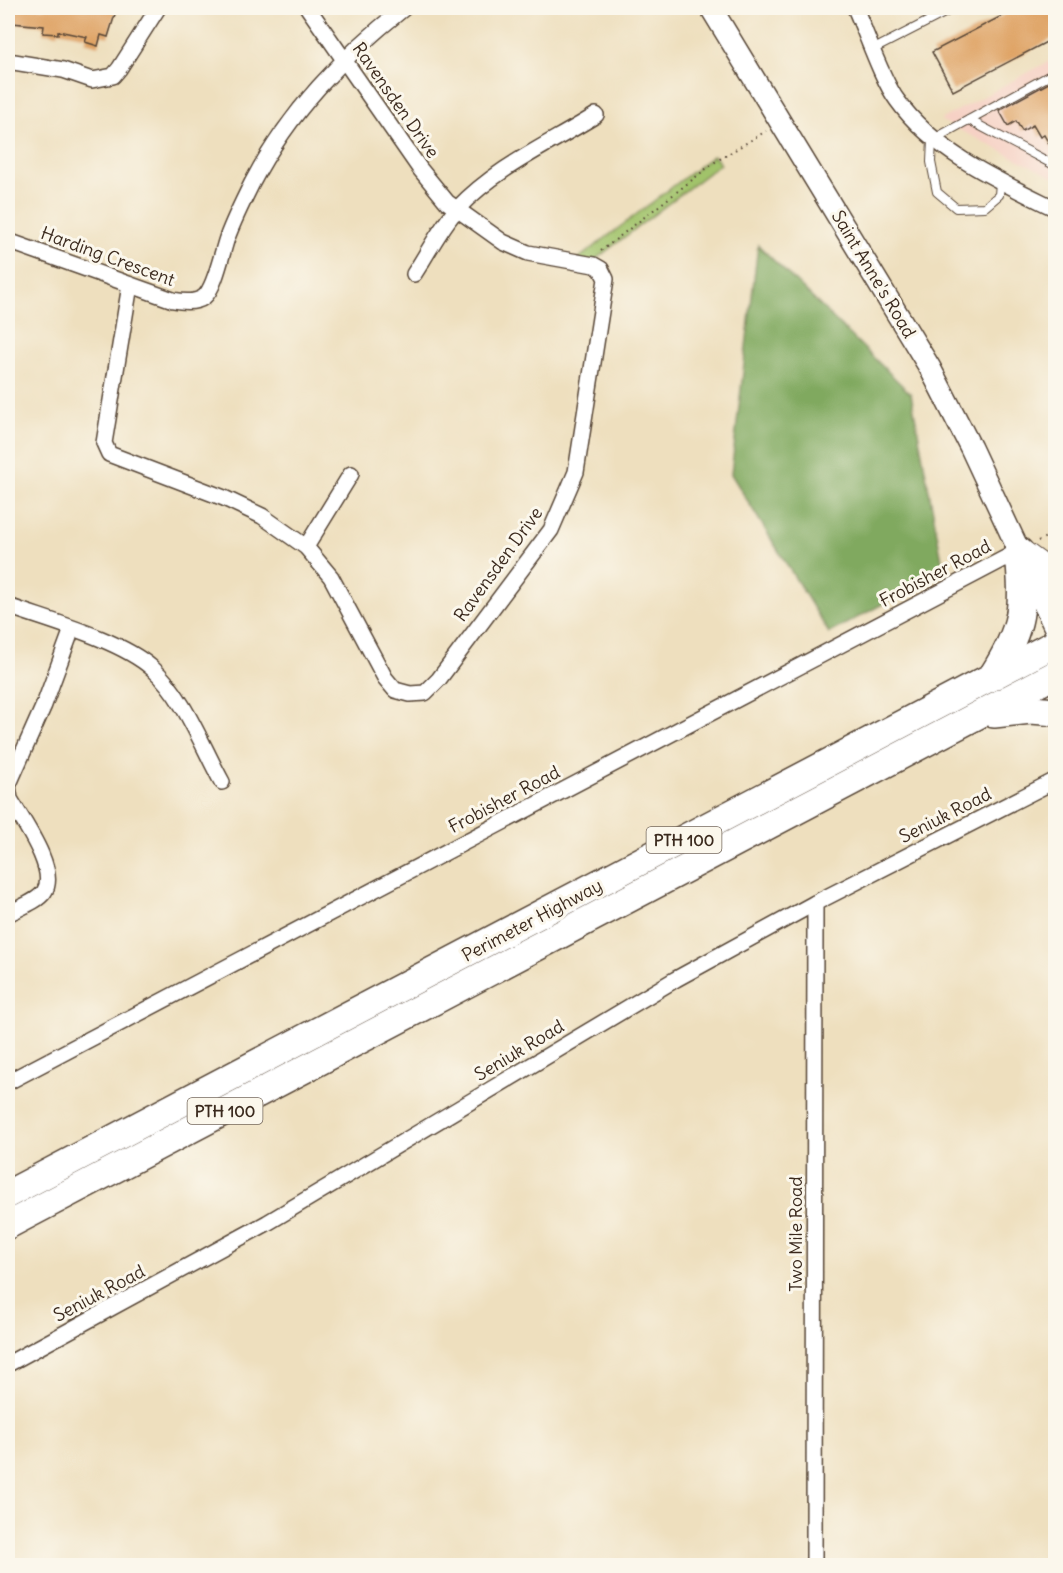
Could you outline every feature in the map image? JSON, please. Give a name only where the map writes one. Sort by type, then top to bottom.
[{"type":"highway","points":[[1019,551],[1056,578]]},
{"type":"highway","points":[[992,677],[1013,643],[1019,622],[1023,592],[1019,551]]},
{"type":"highway","name":"Perimeter Highway","points":[[8,1194],[1056,643]]},
{"type":"highway","name":"Perimeter Highway","points":[[8,1225],[1056,674]]},
{"type":"highway","points":[[978,716],[1031,710],[1056,712]]},
{"type":"main road","name":"Saint Anne's Road","points":[[711,8],[782,121],[930,368],[1056,630]]},
{"type":"street","points":[[8,61],[63,70],[92,80],[103,80],[113,76],[119,69],[158,8]]},
{"type":"street","name":"Ravensden Drive","points":[[130,285],[104,443],[109,454],[224,498],[262,516],[306,547],[343,597],[385,678],[395,690],[410,694],[425,693],[439,679],[551,530],[576,472],[606,279],[601,269],[528,254],[502,242],[447,202],[420,169],[308,8]]},
{"type":"street","points":[[345,60],[366,37],[404,8]]},
{"type":"street","points":[[855,8],[896,99],[932,140],[1000,182],[1056,209]]},
{"type":"street","name":"Harding Crescent","points":[[8,241],[173,300],[193,301],[203,298],[210,290],[237,213],[279,136],[310,94],[345,60]]},
{"type":"street","points":[[414,274],[457,209],[494,176],[524,154],[596,115]]},
{"type":"street","points":[[306,547],[351,474]]},
{"type":"street","name":"Frobisher Road","points":[[8,1082],[1019,551]]},
{"type":"street","points":[[8,606],[72,629],[134,656],[152,668],[181,706],[222,782]]},
{"type":"street","points":[[8,914],[43,895],[48,884],[48,868],[10,799],[8,786],[44,705],[72,629]]},
{"type":"street","name":"Seniuk Road","points":[[8,1364],[267,1223],[676,979],[815,903],[1056,780]]},
{"type":"street","name":"Two Mile Road","points":[[814,1566],[815,903]]},
{"type":"lane","points":[[874,50],[954,8]]},
{"type":"lane","points":[[1000,182],[999,195],[985,207],[956,208],[938,192],[931,162],[932,140],[1056,72]]},
{"type":"lane","points":[[969,120],[1054,163]]},
{"type":"path","points":[[584,264],[715,162],[782,121]]},
{"type":"shaded area","points":[[1055,58],[1055,178],[940,120]]},
{"type":"green space","points":[[714,155],[720,164],[588,265],[574,262]]},
{"type":"green space","points":[[758,245],[911,394],[944,571],[829,633],[731,474]]},
{"type":"building","points":[[13,8],[106,8],[116,11],[108,37],[101,35],[98,46],[85,42],[87,37],[58,31],[58,34],[43,33],[44,26],[12,23]]},
{"type":"building","points":[[1017,8],[1056,8],[1056,37],[953,91],[932,52]]},
{"type":"building","points":[[1056,79],[1056,156],[1044,135],[1040,137],[1033,125],[1022,131],[1016,121],[1008,126],[999,110]]}]
